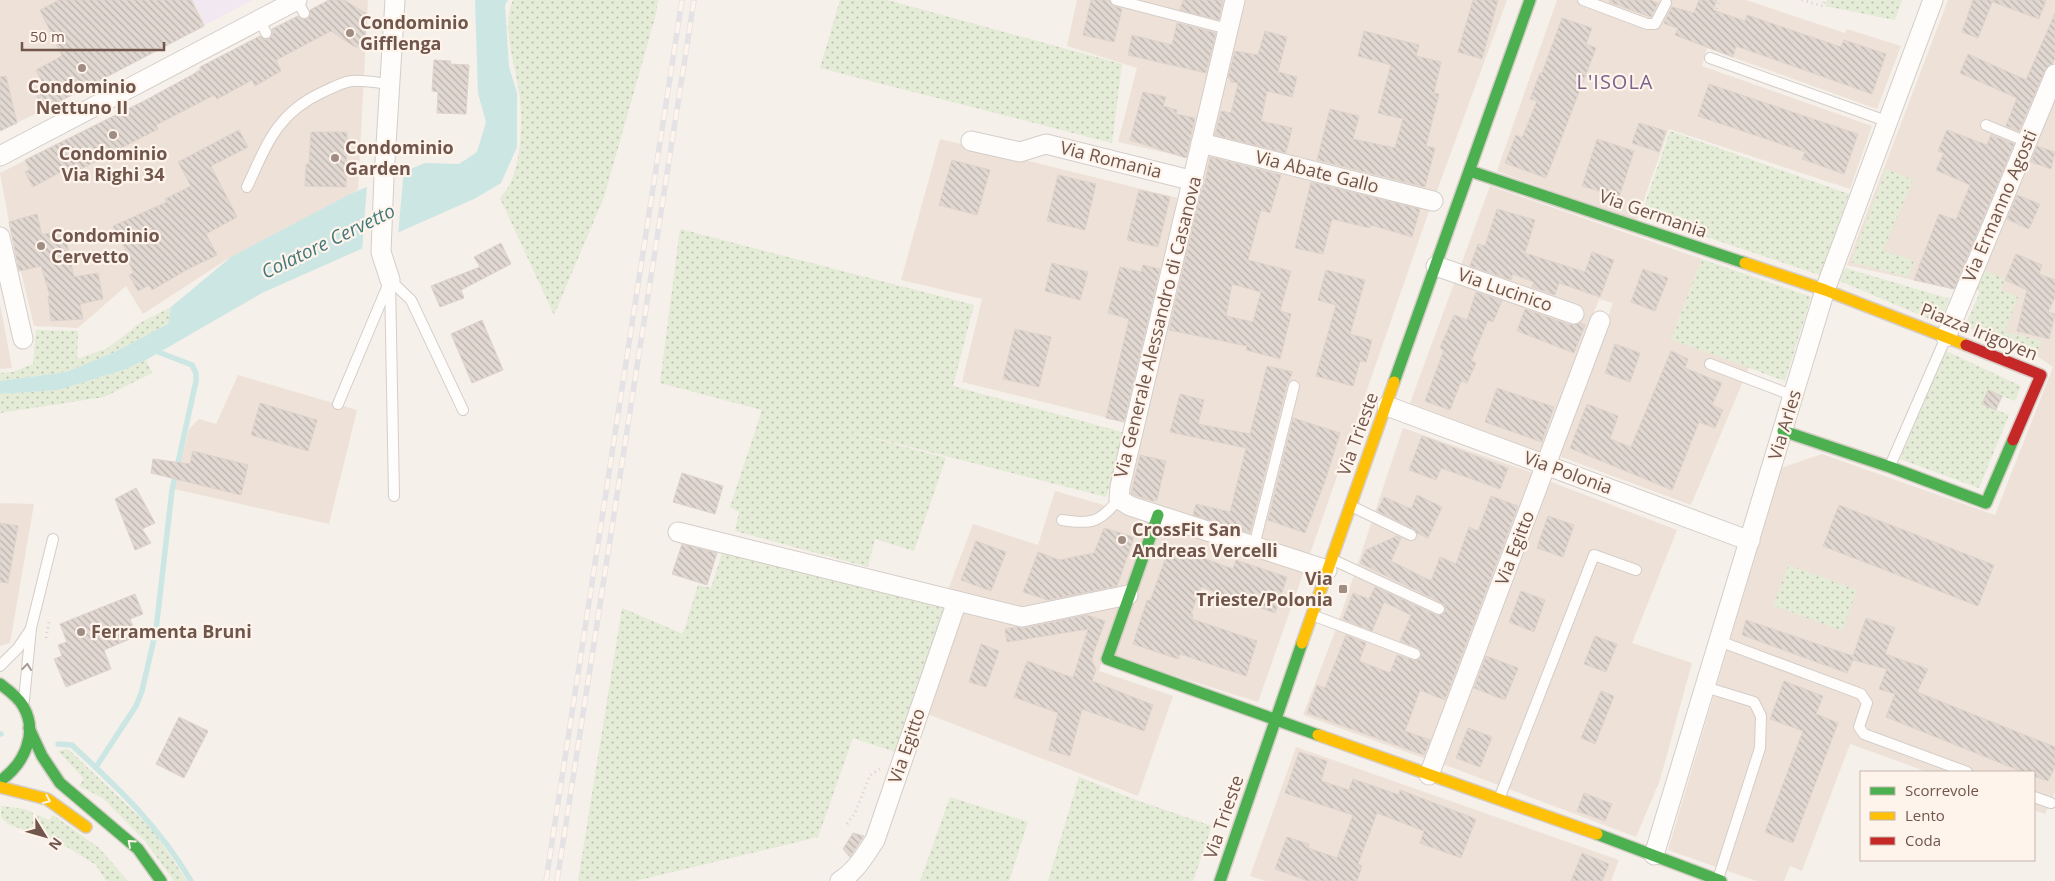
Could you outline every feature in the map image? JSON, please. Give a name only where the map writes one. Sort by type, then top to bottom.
[{"type":"street","points":[[390,280],[382,252],[384,177],[395,0]]},
{"type":"street","name":"Via Generale Alessandro di Casanova","points":[[1235,0],[1201,143],[1194,181],[1120,487],[1119,499],[1130,506],[1158,516],[1254,546],[1329,564]]},
{"type":"street","name":"Via Trieste","points":[[1226,879],[1276,720],[1329,564],[1387,406],[1530,0]]},
{"type":"street","name":"Via Arles","points":[[1654,855],[1825,290],[1933,0]]},
{"type":"street","points":[[0,156],[263,26],[299,4]]},
{"type":"street","name":"Via Ermanno Agosti","points":[[1946,337],[2055,74]]},
{"type":"street","name":"Via Romania","points":[[970,141],[1020,152],[1046,144],[1194,181]]},
{"type":"street","name":"Via Abate Gallo","points":[[1201,143],[1433,201]]},
{"type":"street","name":"Via Germania","points":[[1470,171],[1825,290]]},
{"type":"street","points":[[0,236],[23,338]]},
{"type":"street","name":"Via Lucinico","points":[[1436,266],[1574,314]]},
{"type":"street","name":"Piazza Irigoyen","points":[[1783,431],[1890,467],[1986,504],[2041,375],[1825,290]]},
{"type":"street","name":"Via Egitto","points":[[1429,775],[1600,321]]},
{"type":"street","name":"Via Polonia","points":[[1387,406],[1750,541]]},
{"type":"street","points":[[1158,516],[1106,659],[1720,880]]},
{"type":"street","points":[[678,532],[1022,617],[1128,595]]},
{"type":"street","name":"Via Egitto","points":[[840,881],[848,876],[864,858],[875,840],[957,600]]},
{"type":"street","points":[[0,684],[12,693],[23,706],[29,728],[42,756],[60,783],[138,849],[161,881]]},
{"type":"street","points":[[0,781],[8,776],[20,763],[28,746],[29,728]]},
{"type":"street","points":[[0,787],[47,799],[97,836]]},
{"type":"lane","points":[[1116,0],[1228,29]]},
{"type":"lane","points":[[1583,0],[1647,24],[1654,24],[1666,3]]},
{"type":"lane","points":[[1710,58],[1889,122]]},
{"type":"lane","points":[[246,187],[274,132],[289,112],[307,99],[352,81],[390,84]]},
{"type":"lane","points":[[1986,125],[2027,142]]},
{"type":"lane","points":[[338,404],[390,280]]},
{"type":"lane","points":[[390,280],[411,300],[463,410]]},
{"type":"lane","points":[[390,280],[394,496]]},
{"type":"lane","points":[[1890,467],[1946,337]]},
{"type":"lane","points":[[1710,364],[1794,396]]},
{"type":"lane","points":[[1254,546],[1294,386]]},
{"type":"lane","points":[[1062,520],[1080,523],[1096,520],[1106,515],[1119,499]]},
{"type":"lane","points":[[1350,506],[1411,535]]},
{"type":"lane","points":[[23,706],[31,628],[53,539]]},
{"type":"lane","points":[[1498,800],[1594,555],[1636,570]]},
{"type":"lane","points":[[1329,564],[1439,609]]},
{"type":"lane","points":[[1312,615],[1415,654]]},
{"type":"lane","points":[[0,666],[18,648],[31,628]]},
{"type":"lane","points":[[1719,641],[1861,694],[1867,703],[1859,726],[1864,734],[1964,771]]},
{"type":"lane","points":[[1705,687],[1754,702],[1761,716],[1760,748],[1720,880]]},
{"type":"lane","points":[[2035,797],[2051,803]]},
{"type":"path","points":[[1712,23],[1720,0]]},
{"type":"path","points":[[1802,0],[1823,6],[1825,0]]},
{"type":"path","points":[[848,824],[855,813],[870,775],[881,769],[898,773]]},
{"type":"shaded area","points":[[0,0],[193,0],[205,25],[54,105],[0,131]]},
{"type":"shaded area","points":[[193,0],[252,0],[205,25]]},
{"type":"shaded area","points":[[329,0],[368,0],[358,190],[226,260],[143,314],[126,286],[78,328],[34,326],[9,222],[0,173],[144,101],[193,74],[200,67]]},
{"type":"shaded area","points":[[1077,0],[1225,0],[1220,19],[1216,19],[1212,32],[1217,39],[1189,158],[1118,142],[1137,68],[1067,46]]},
{"type":"shaded area","points":[[1243,0],[1507,0],[1435,196],[1209,140]]},
{"type":"shaded area","points":[[1557,0],[1746,0],[1845,33],[1847,29],[1901,46],[1877,109],[1707,48],[1702,66],[1872,126],[1850,189],[1669,129],[1636,222],[1497,171]]},
{"type":"shaded area","points":[[1948,0],[2055,0],[2055,59],[1957,290],[1847,265]]},
{"type":"shaded area","points":[[2055,95],[2055,792],[2045,814],[2035,810],[2035,771],[1925,771],[1850,744],[1802,871],[1790,866],[1784,881],[1756,881],[1668,850],[1781,468],[1822,454],[1995,515],[2053,367],[2037,356],[1965,326],[1980,292],[1973,288]]},
{"type":"shaded area","points":[[940,139],[1178,198],[1124,422],[962,382],[982,299],[901,280]]},
{"type":"shaded area","points":[[1209,152],[1379,195],[1429,211],[1309,557],[1126,499]]},
{"type":"shaded area","points":[[1490,186],[1702,259],[1671,339],[1749,367],[1691,505],[1556,455],[1613,303],[1599,299],[1541,454],[1410,403]]},
{"type":"shaded area","points":[[0,304],[12,368],[0,369]]},
{"type":"shaded area","points":[[238,375],[357,410],[329,524],[174,489],[189,429],[199,419],[216,424]]},
{"type":"shaded area","points":[[1403,428],[1536,474],[1426,759],[1303,715],[1336,629]]},
{"type":"shaded area","points":[[1546,480],[1677,530],[1632,643],[1692,663],[1660,780],[1636,837],[1440,763]]},
{"type":"shaded area","points":[[1055,491],[1152,519],[1126,592],[1022,612],[946,595],[973,524],[1038,545]]},
{"type":"shaded area","points":[[0,503],[34,504],[10,643],[0,646]]},
{"type":"shaded area","points":[[1161,523],[1305,568],[1258,702],[1112,656]]},
{"type":"shaded area","points":[[1120,605],[1099,671],[1173,696],[1138,796],[925,713],[960,609],[1018,624]]},
{"type":"shaded area","points":[[1296,747],[1619,860],[1611,881],[1265,881],[1250,876]]},
{"type":"green space","points":[[513,0],[658,0],[656,14],[604,197],[554,315],[500,198],[510,184],[515,172],[521,137],[520,102],[508,22]]},
{"type":"green space","points":[[840,0],[887,0],[1122,64],[1112,143],[820,68]]},
{"type":"green space","points":[[1827,0],[1902,0],[1895,20],[1825,6]]},
{"type":"green space","points":[[1670,131],[1849,194],[1820,275],[1641,215]]},
{"type":"green space","points":[[1886,169],[1913,180],[1883,250],[1914,261],[1908,277],[1851,262]]},
{"type":"green space","points":[[680,229],[974,305],[953,386],[1126,433],[1106,497],[828,426],[946,458],[914,551],[875,539],[868,567],[735,531],[739,512],[730,507],[762,410],[660,383]]},
{"type":"green space","points":[[1702,259],[1811,297],[1785,381],[1671,339]]},
{"type":"green space","points":[[1845,268],[1950,299],[1939,323],[1840,281]]},
{"type":"green space","points":[[1981,269],[2005,279],[2001,290],[2018,297],[2005,332],[2041,340],[2037,356],[1965,326],[1980,292],[1973,288]]},
{"type":"green space","points":[[171,307],[168,324],[115,352],[66,372],[0,381],[0,373],[13,372],[33,364],[36,330],[78,331],[77,359],[108,348],[140,323]]},
{"type":"green space","points":[[1946,351],[2021,386],[2015,401],[1987,390],[1982,404],[2009,415],[1979,488],[1900,459]]},
{"type":"green space","points":[[146,360],[152,373],[104,397],[0,413],[0,394],[58,390],[123,370]]},
{"type":"green space","points":[[724,547],[948,606],[898,753],[853,738],[818,837],[635,881],[578,881],[622,608],[683,634],[698,585],[711,588]]},
{"type":"green space","points":[[1789,565],[1857,590],[1842,631],[1773,605]]},
{"type":"green space","points":[[68,749],[152,829],[187,881],[174,881],[145,841],[103,798],[79,786],[84,779],[58,751]]},
{"type":"green space","points":[[1079,777],[1133,799],[1212,826],[1193,881],[1048,881]]},
{"type":"green space","points":[[950,797],[1028,822],[1009,881],[920,881]]},
{"type":"green space","points":[[1,806],[24,809],[49,820],[53,815],[99,848],[128,881],[106,881],[96,865],[64,845],[8,824],[1,817]]},
{"type":"water","name":"Colatore Cervetto","points":[[475,0],[508,0],[505,5],[509,67],[517,93],[517,147],[501,183],[476,198],[262,293],[146,360],[123,370],[58,390],[0,394],[0,381],[66,372],[115,352],[168,324],[171,307],[231,257],[350,194],[425,163],[459,164],[477,152],[486,122],[478,93]]},
{"type":"pier","points":[[404,169],[398,235],[362,251],[367,185]]},
{"type":"building","points":[[59,0],[191,0],[204,26],[43,110],[36,94],[46,89],[36,70],[62,56],[40,10]]},
{"type":"building","points":[[329,0],[344,0],[367,14],[364,47],[355,47],[331,31],[276,60],[281,71],[255,86],[252,80],[217,99],[214,95],[156,125],[158,129],[81,169],[77,163],[33,187],[25,172],[30,169],[25,160],[146,100],[201,70],[200,67],[260,36],[265,40],[269,39],[273,34],[272,29],[298,16],[301,19],[307,19],[310,16],[310,10]]},
{"type":"building","points":[[1091,0],[1109,0],[1112,5],[1122,9],[1114,42],[1083,35]]},
{"type":"building","points":[[1183,0],[1223,0],[1219,20],[1180,10]]},
{"type":"building","points":[[1473,0],[1498,0],[1482,59],[1458,52]]},
{"type":"building","points":[[1610,0],[1650,0],[1658,3],[1651,17],[1609,2]]},
{"type":"building","points":[[1699,0],[1717,0],[1713,10],[1745,21],[1747,15],[1841,47],[1844,40],[1886,54],[1872,94],[1736,46],[1733,57],[1675,35],[1678,28],[1664,22],[1672,7],[1694,13]]},
{"type":"building","points":[[1973,0],[1993,0],[1978,38],[1962,32]]},
{"type":"building","points":[[1993,0],[2046,0],[2039,19],[1993,2]]},
{"type":"building","points":[[2055,13],[2055,59],[2045,70],[2019,131],[2006,126],[2017,98],[1960,73],[1968,54],[2026,80]]},
{"type":"building","points":[[1562,18],[1592,28],[1586,44],[1596,48],[1546,178],[1505,163],[1516,135],[1522,138],[1537,101],[1530,99],[1540,73],[1542,73]]},
{"type":"building","points":[[1177,23],[1216,33],[1206,73],[1128,55],[1132,35],[1172,45]]},
{"type":"building","points":[[1265,31],[1287,37],[1278,72],[1297,77],[1292,97],[1267,91],[1261,121],[1292,128],[1286,153],[1215,135],[1221,111],[1231,113],[1238,83],[1230,82],[1231,79],[1228,78],[1235,51],[1258,55]]},
{"type":"building","points":[[1364,31],[1419,45],[1416,56],[1441,62],[1434,93],[1439,94],[1426,146],[1435,148],[1425,187],[1317,160],[1330,109],[1359,116],[1353,139],[1395,148],[1403,119],[1378,113],[1391,65],[1358,56]]},
{"type":"building","points":[[434,60],[451,61],[450,64],[469,65],[466,114],[437,113],[438,92],[432,91]]},
{"type":"building","points":[[6,76],[17,123],[0,131],[0,77]]},
{"type":"building","points":[[1709,84],[1858,134],[1844,174],[1802,159],[1805,152],[1698,116]]},
{"type":"building","points":[[1143,92],[1166,97],[1163,106],[1177,110],[1176,114],[1195,118],[1186,158],[1130,140]]},
{"type":"building","points":[[1639,123],[1666,131],[1659,152],[1632,143]]},
{"type":"building","points":[[239,130],[248,147],[211,166],[237,217],[206,234],[217,255],[152,290],[149,285],[138,291],[129,275],[134,273],[126,257],[129,257],[113,226],[167,202],[165,199],[191,186],[178,162]]},
{"type":"building","points":[[1947,130],[1987,145],[1991,135],[2014,144],[1954,289],[1914,280],[1939,214],[1956,220],[1970,185],[1936,170],[1944,153],[1938,151]]},
{"type":"building","name":"Condominio Garden","points":[[311,132],[347,132],[346,187],[305,186],[306,164],[309,164]]},
{"type":"building","points":[[1597,139],[1634,151],[1619,197],[1582,186]]},
{"type":"building","points":[[2037,146],[2055,152],[2051,169],[2031,162]]},
{"type":"building","points":[[1210,157],[1281,175],[1270,213],[1261,210],[1248,260],[1291,271],[1280,311],[1291,314],[1280,359],[1246,350],[1247,346],[1169,330],[1200,195],[1205,183]],"holes":[[[1232,284],[1261,292],[1253,322],[1226,316]]]},
{"type":"building","points":[[952,160],[990,170],[977,215],[939,205]]},
{"type":"building","points":[[1058,175],[1096,184],[1085,230],[1047,221]]},
{"type":"building","points":[[1311,182],[1420,209],[1412,237],[1371,225],[1370,228],[1332,219],[1323,254],[1295,248]]},
{"type":"building","points":[[1139,190],[1170,197],[1158,247],[1127,240]]},
{"type":"building","points":[[2017,195],[2040,204],[2029,229],[2007,219]]},
{"type":"building","points":[[1497,209],[1535,220],[1525,253],[1585,272],[1592,252],[1614,260],[1600,297],[1559,283],[1555,295],[1532,287],[1534,282],[1513,274],[1511,280],[1470,266],[1478,244],[1485,246]]},
{"type":"building","points":[[37,214],[42,235],[64,229],[74,277],[98,273],[103,299],[80,304],[83,319],[51,321],[48,296],[50,296],[41,266],[19,271],[9,222]]},
{"type":"building","points":[[501,243],[511,264],[461,290],[464,298],[440,307],[431,286],[480,267],[474,257]]},
{"type":"building","points":[[2016,254],[2042,265],[2039,274],[2055,280],[2055,297],[2048,312],[2055,314],[2049,339],[2017,331],[2027,290],[2005,280]]},
{"type":"building","points":[[1052,263],[1088,272],[1080,300],[1045,291]]},
{"type":"building","points":[[1143,265],[1160,269],[1124,422],[1106,418],[1129,319],[1108,313],[1120,267],[1141,272]]},
{"type":"building","points":[[1643,269],[1668,278],[1655,311],[1631,302]]},
{"type":"building","points":[[1326,270],[1365,280],[1350,334],[1372,340],[1366,362],[1360,361],[1353,386],[1316,376],[1336,305],[1318,300]]},
{"type":"building","points":[[1476,292],[1502,301],[1493,322],[1488,320],[1471,361],[1476,363],[1467,383],[1461,381],[1450,410],[1425,401],[1444,350],[1440,348],[1454,315],[1467,320]]},
{"type":"building","points":[[1525,309],[1570,325],[1580,323],[1585,325],[1574,353],[1517,331]]},
{"type":"building","points":[[482,320],[503,370],[472,383],[451,334]]},
{"type":"building","points":[[1015,329],[1051,337],[1039,387],[1003,379]]},
{"type":"building","points":[[1615,344],[1640,353],[1630,382],[1605,373]]},
{"type":"building","points":[[1671,351],[1688,359],[1685,368],[1722,383],[1712,405],[1723,410],[1715,428],[1699,422],[1672,490],[1570,448],[1587,404],[1618,416],[1610,439],[1631,447]]},
{"type":"building","points":[[1267,366],[1293,372],[1287,384],[1250,533],[1193,515],[1196,504],[1230,512],[1246,448],[1170,432],[1180,394],[1204,400],[1198,424],[1250,434]]},
{"type":"building","points":[[1497,388],[1554,407],[1542,442],[1485,422]]},
{"type":"building","points":[[1988,390],[2002,396],[1996,410],[1982,404]]},
{"type":"building","points":[[260,403],[317,420],[308,451],[251,435]]},
{"type":"building","points":[[1293,418],[1340,433],[1325,481],[1305,533],[1268,520]]},
{"type":"building","points":[[1422,436],[1508,468],[1500,489],[1441,468],[1436,480],[1409,470]]},
{"type":"building","points":[[193,451],[248,465],[241,495],[151,473],[153,459],[190,464]]},
{"type":"building","points":[[1140,455],[1166,461],[1157,500],[1153,501],[1131,494]]},
{"type":"building","points":[[682,473],[723,486],[715,514],[673,502]]},
{"type":"building","points":[[136,488],[155,523],[142,529],[151,543],[135,550],[115,499]]},
{"type":"building","points":[[1417,495],[1442,507],[1428,538],[1377,511],[1384,497],[1411,509]]},
{"type":"building","points":[[1491,496],[1518,506],[1445,700],[1420,690],[1405,731],[1430,740],[1424,755],[1307,713],[1317,685],[1325,688],[1346,635],[1366,643],[1359,661],[1390,673],[1397,655],[1416,661],[1421,657],[1420,649],[1400,641],[1411,615],[1384,602],[1372,631],[1343,619],[1353,593],[1369,599],[1375,587],[1436,615],[1443,615],[1445,611],[1445,605],[1442,603],[1360,563],[1366,550],[1397,536],[1401,538],[1391,561],[1431,581],[1440,557],[1456,564],[1469,527],[1478,531]]},
{"type":"building","points":[[1839,505],[1994,565],[1978,606],[1823,546]]},
{"type":"building","points":[[1548,516],[1574,525],[1563,557],[1537,548]]},
{"type":"building","points":[[0,523],[18,526],[8,583],[0,582]]},
{"type":"building","points":[[1104,528],[1134,537],[1117,586],[1048,600],[1023,592],[1038,552],[1059,560],[1094,553]]},
{"type":"building","points":[[976,541],[1006,552],[991,591],[961,580]]},
{"type":"building","points":[[682,544],[717,553],[707,585],[672,574]]},
{"type":"building","points":[[1170,546],[1233,569],[1236,560],[1287,577],[1275,613],[1201,587],[1191,614],[1193,615],[1192,619],[1257,641],[1246,676],[1180,654],[1178,659],[1133,644],[1147,600],[1150,601]]},
{"type":"building","points":[[1521,591],[1545,600],[1534,632],[1509,622]]},
{"type":"building","points":[[135,594],[143,614],[130,619],[137,636],[104,650],[111,669],[66,687],[54,659],[62,656],[58,645],[67,642],[60,624]]},
{"type":"building","points":[[1087,615],[1105,621],[1093,654],[1092,662],[1096,669],[1092,681],[1153,705],[1144,731],[1082,709],[1070,756],[1049,750],[1058,713],[1014,697],[1027,661],[1073,678],[1088,629],[1007,642],[1005,629],[1024,628]]},
{"type":"building","points":[[1866,618],[1895,628],[1885,654],[1928,669],[1917,692],[2055,747],[2055,767],[2048,781],[2035,776],[2035,771],[2021,771],[1886,717],[1895,694],[1879,689],[1887,669],[1853,660],[1847,673],[1742,635],[1746,620],[1853,656]]},
{"type":"building","points":[[1595,636],[1617,644],[1606,672],[1584,664]]},
{"type":"building","points":[[981,644],[999,651],[986,687],[969,682]]},
{"type":"building","points":[[1486,656],[1518,668],[1505,700],[1474,688]]},
{"type":"building","points":[[1784,681],[1823,696],[1816,714],[1838,723],[1793,843],[1765,832],[1803,731],[1770,719]]},
{"type":"building","points":[[1601,691],[1614,696],[1595,744],[1581,738]]},
{"type":"building","points":[[179,717],[208,731],[184,778],[156,764]]},
{"type":"building","points":[[1468,728],[1492,737],[1480,767],[1456,758]]},
{"type":"building","points":[[1299,752],[1327,761],[1321,781],[1349,790],[1353,779],[1399,795],[1400,790],[1476,819],[1461,858],[1420,843],[1424,831],[1377,813],[1358,864],[1362,866],[1357,881],[1308,881],[1275,869],[1287,837],[1309,844],[1308,848],[1337,858],[1353,815],[1285,793]]},
{"type":"building","points":[[1584,793],[1612,804],[1605,821],[1577,811]]},
{"type":"building","points":[[853,833],[864,836],[850,857],[843,849]]},
{"type":"building","points":[[1582,853],[1609,864],[1602,881],[1571,881]]},
{"type":"waterway","points":[[96,767],[136,706],[142,691],[156,630],[172,490],[196,381],[196,373],[192,365],[153,350]]},
{"type":"waterway","points":[[58,744],[72,745],[137,808],[179,861],[191,881]]},
{"type":"railway","points":[[546,881],[682,0]]},
{"type":"railway","points":[[557,881],[694,0]]},
{"type":"traffic: fast","points":[[1394,382],[1530,0]]},
{"type":"traffic: fast","points":[[1470,171],[1745,263]]},
{"type":"traffic: fast","points":[[1783,431],[1890,467],[1986,503],[2013,440]]},
{"type":"traffic: fast","points":[[1158,515],[1107,659],[1318,735]]},
{"type":"traffic: fast","points":[[1220,881],[1302,643]]},
{"type":"traffic: fast","points":[[0,684],[21,703],[28,716],[30,727],[29,737],[22,757],[9,774],[0,781]]},
{"type":"traffic: fast","points":[[29,728],[42,756],[60,783],[138,849],[161,881]]},
{"type":"traffic: fast","points":[[1597,834],[1721,881]]},
{"type":"traffic: slow","points":[[1745,263],[1825,290],[1966,345]]},
{"type":"traffic: slow","points":[[1302,643],[1394,382]]},
{"type":"traffic: slow","points":[[1318,735],[1597,834]]},
{"type":"traffic: slow","points":[[0,787],[47,799],[86,827]]},
{"type":"traffic: jam","points":[[1966,345],[2041,375],[2013,440]]},
{"type":"place","name":"Condominio Gifflenga","points":[[350,33]]},
{"type":"place","name":"Condominio Nettuno II","points":[[82,68]]},
{"type":"place","name":"Condominio Via Righi 34","points":[[113,135]]},
{"type":"place","name":"Condominio Garden","points":[[335,158]]},
{"type":"place","name":"Condominio Cervetto","points":[[41,246]]},
{"type":"place","name":"CrossFit San Andreas Vercelli","points":[[1122,540]]},
{"type":"place","name":"Via Trieste/Polonia","points":[[1343,589]]},
{"type":"place","name":"Ferramenta Bruni","points":[[81,632]]},
{"type":"district","name":"L'ISOLA","points":[[1615,82]]}]
